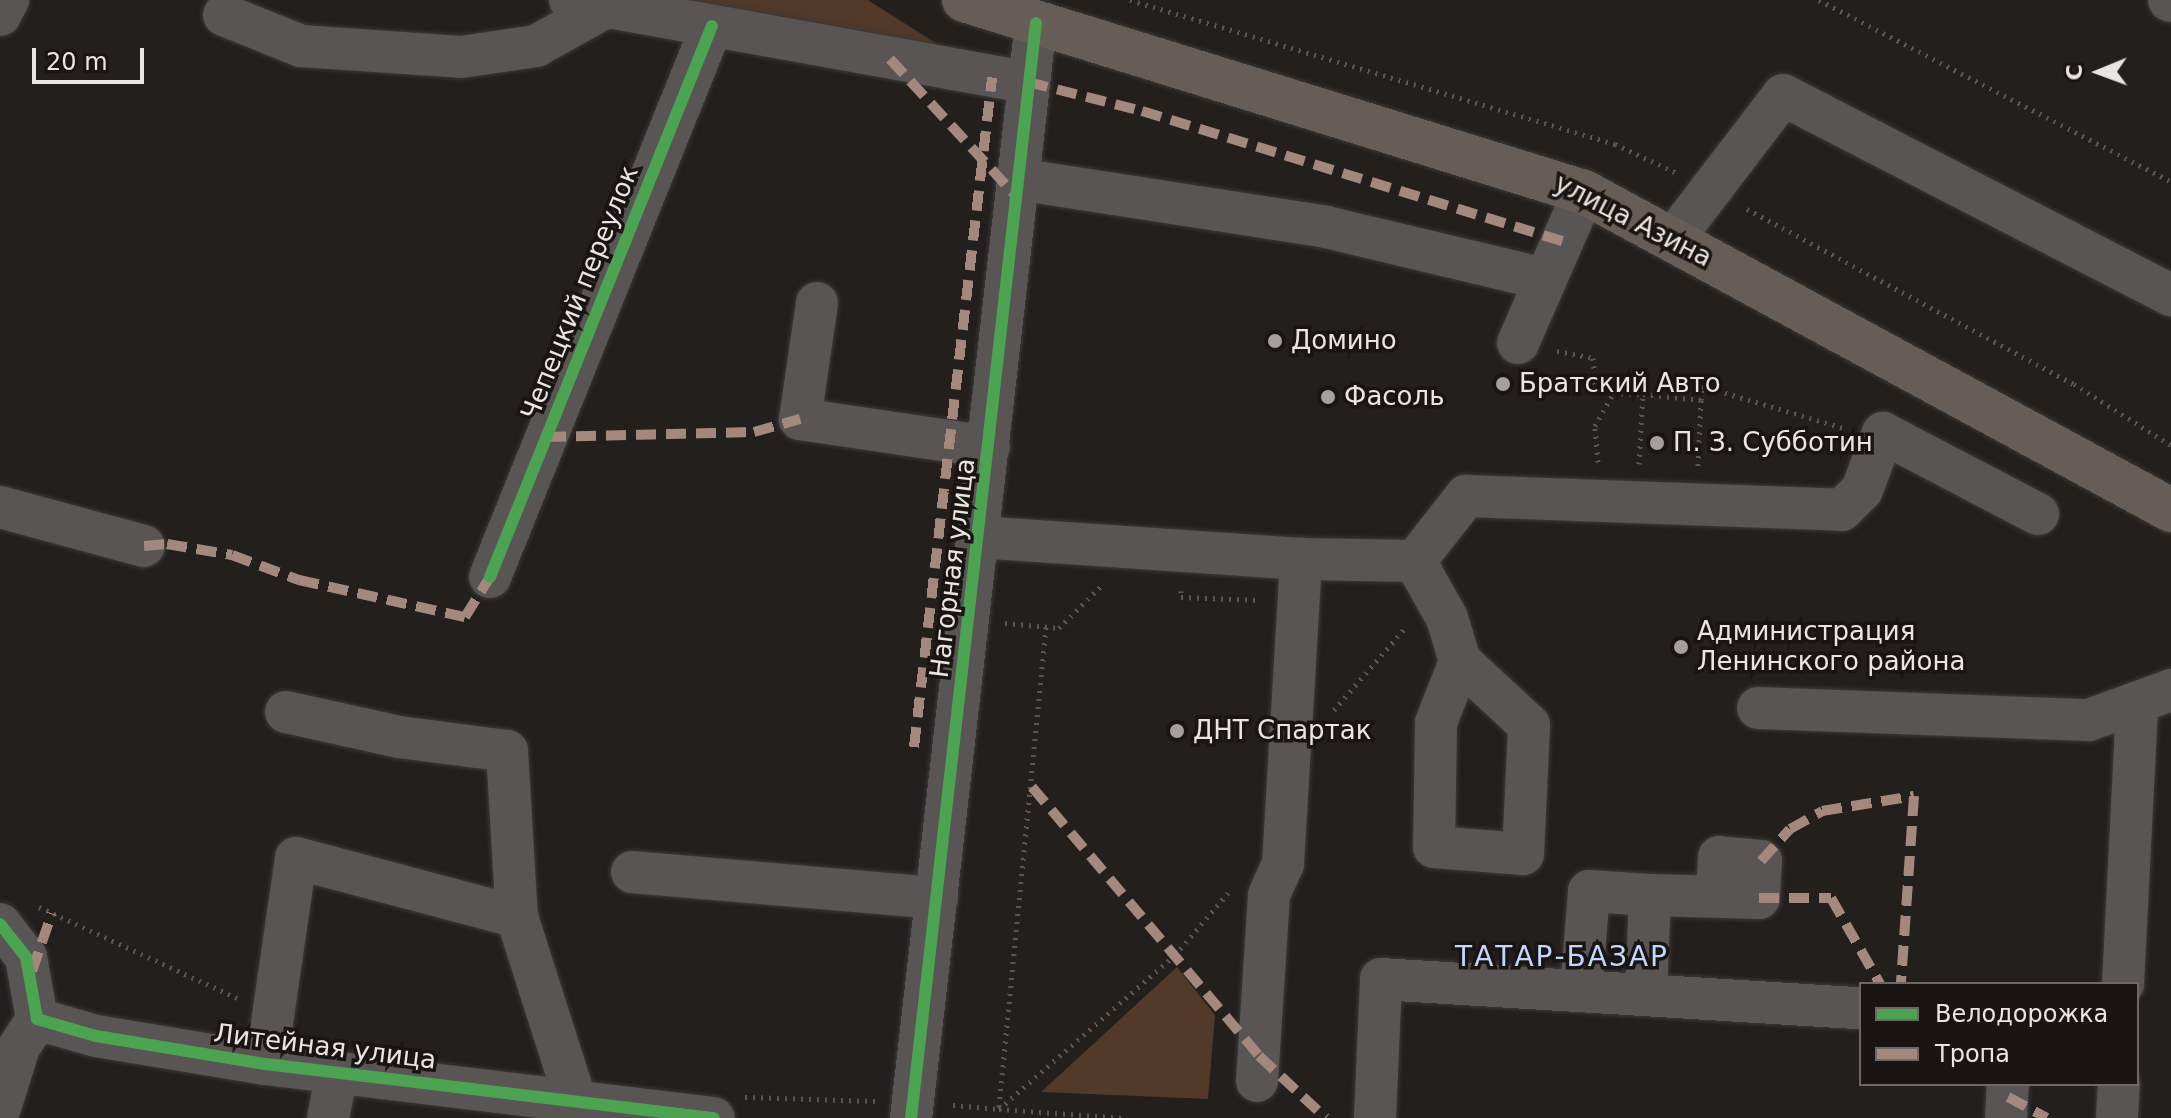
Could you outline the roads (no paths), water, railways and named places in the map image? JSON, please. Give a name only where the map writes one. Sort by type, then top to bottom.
[{"type":"main road","name":"улица Азина","points":[[964,0],[1584,192],[2171,510]]},
{"type":"street","points":[[0,15],[8,0]]},
{"type":"street","points":[[224,15],[301,46],[461,57],[536,46],[598,2],[712,26],[1028,82]]},
{"type":"street","name":"Нагорная улица","points":[[911,1118],[1036,23]]},
{"type":"street","name":"Чепецкий переулок","points":[[490,577],[712,26]]},
{"type":"street","points":[[1673,239],[1783,95],[2171,295]]},
{"type":"street","points":[[1017,179],[1326,227],[1545,279]]},
{"type":"street","points":[[1518,343],[1584,192]]},
{"type":"street","points":[[817,303],[800,419],[989,447]]},
{"type":"street","points":[[1415,561],[1466,496],[1842,510],[1862,490],[1883,433],[2038,514]]},
{"type":"street","points":[[0,507],[144,546]]},
{"type":"street","points":[[978,537],[1301,559],[1415,561]]},
{"type":"street","points":[[1257,1081],[1269,895],[1283,864],[1301,559]]},
{"type":"street","points":[[1415,561],[1447,618],[1460,661]]},
{"type":"street","points":[[1758,708],[2089,720],[2154,698],[2123,982]]},
{"type":"street","points":[[286,712],[399,737],[507,751],[517,917],[575,1099]]},
{"type":"street","points":[[266,1064],[296,858],[517,917]]},
{"type":"street","points":[[632,872],[937,898]]},
{"type":"street","points":[[1581,991],[1589,891],[1717,896]]},
{"type":"street","points":[[1646,995],[1650,895]]},
{"type":"street","points":[[0,1108],[19,1047],[37,1019],[26,957],[13,912]]},
{"type":"street","points":[[1375,1118],[1381,979],[1859,1008]]},
{"type":"street","name":"Литейная улица","points":[[37,1019],[96,1036],[266,1064],[714,1118]]},
{"type":"street","points":[[328,1118],[337,1073]]},
{"type":"street","points":[[2006,1118],[2008,1086]]},
{"type":"street","points":[[2117,1118],[2119,1086]]},
{"type":"place","name":"Домино","points":[[1275,341]]},
{"type":"place","name":"Братский Авто","points":[[1503,384]]},
{"type":"place","name":"Фасоль","points":[[1328,397]]},
{"type":"place","name":"П. З. Субботин","points":[[1657,443]]},
{"type":"place","name":"Администрация Ленинского района","points":[[1681,647]]},
{"type":"place","name":"ДНТ Спартак","points":[[1177,731]]},
{"type":"district","name":"ТАТАР-БАЗАР","points":[[1562,957]]}]
